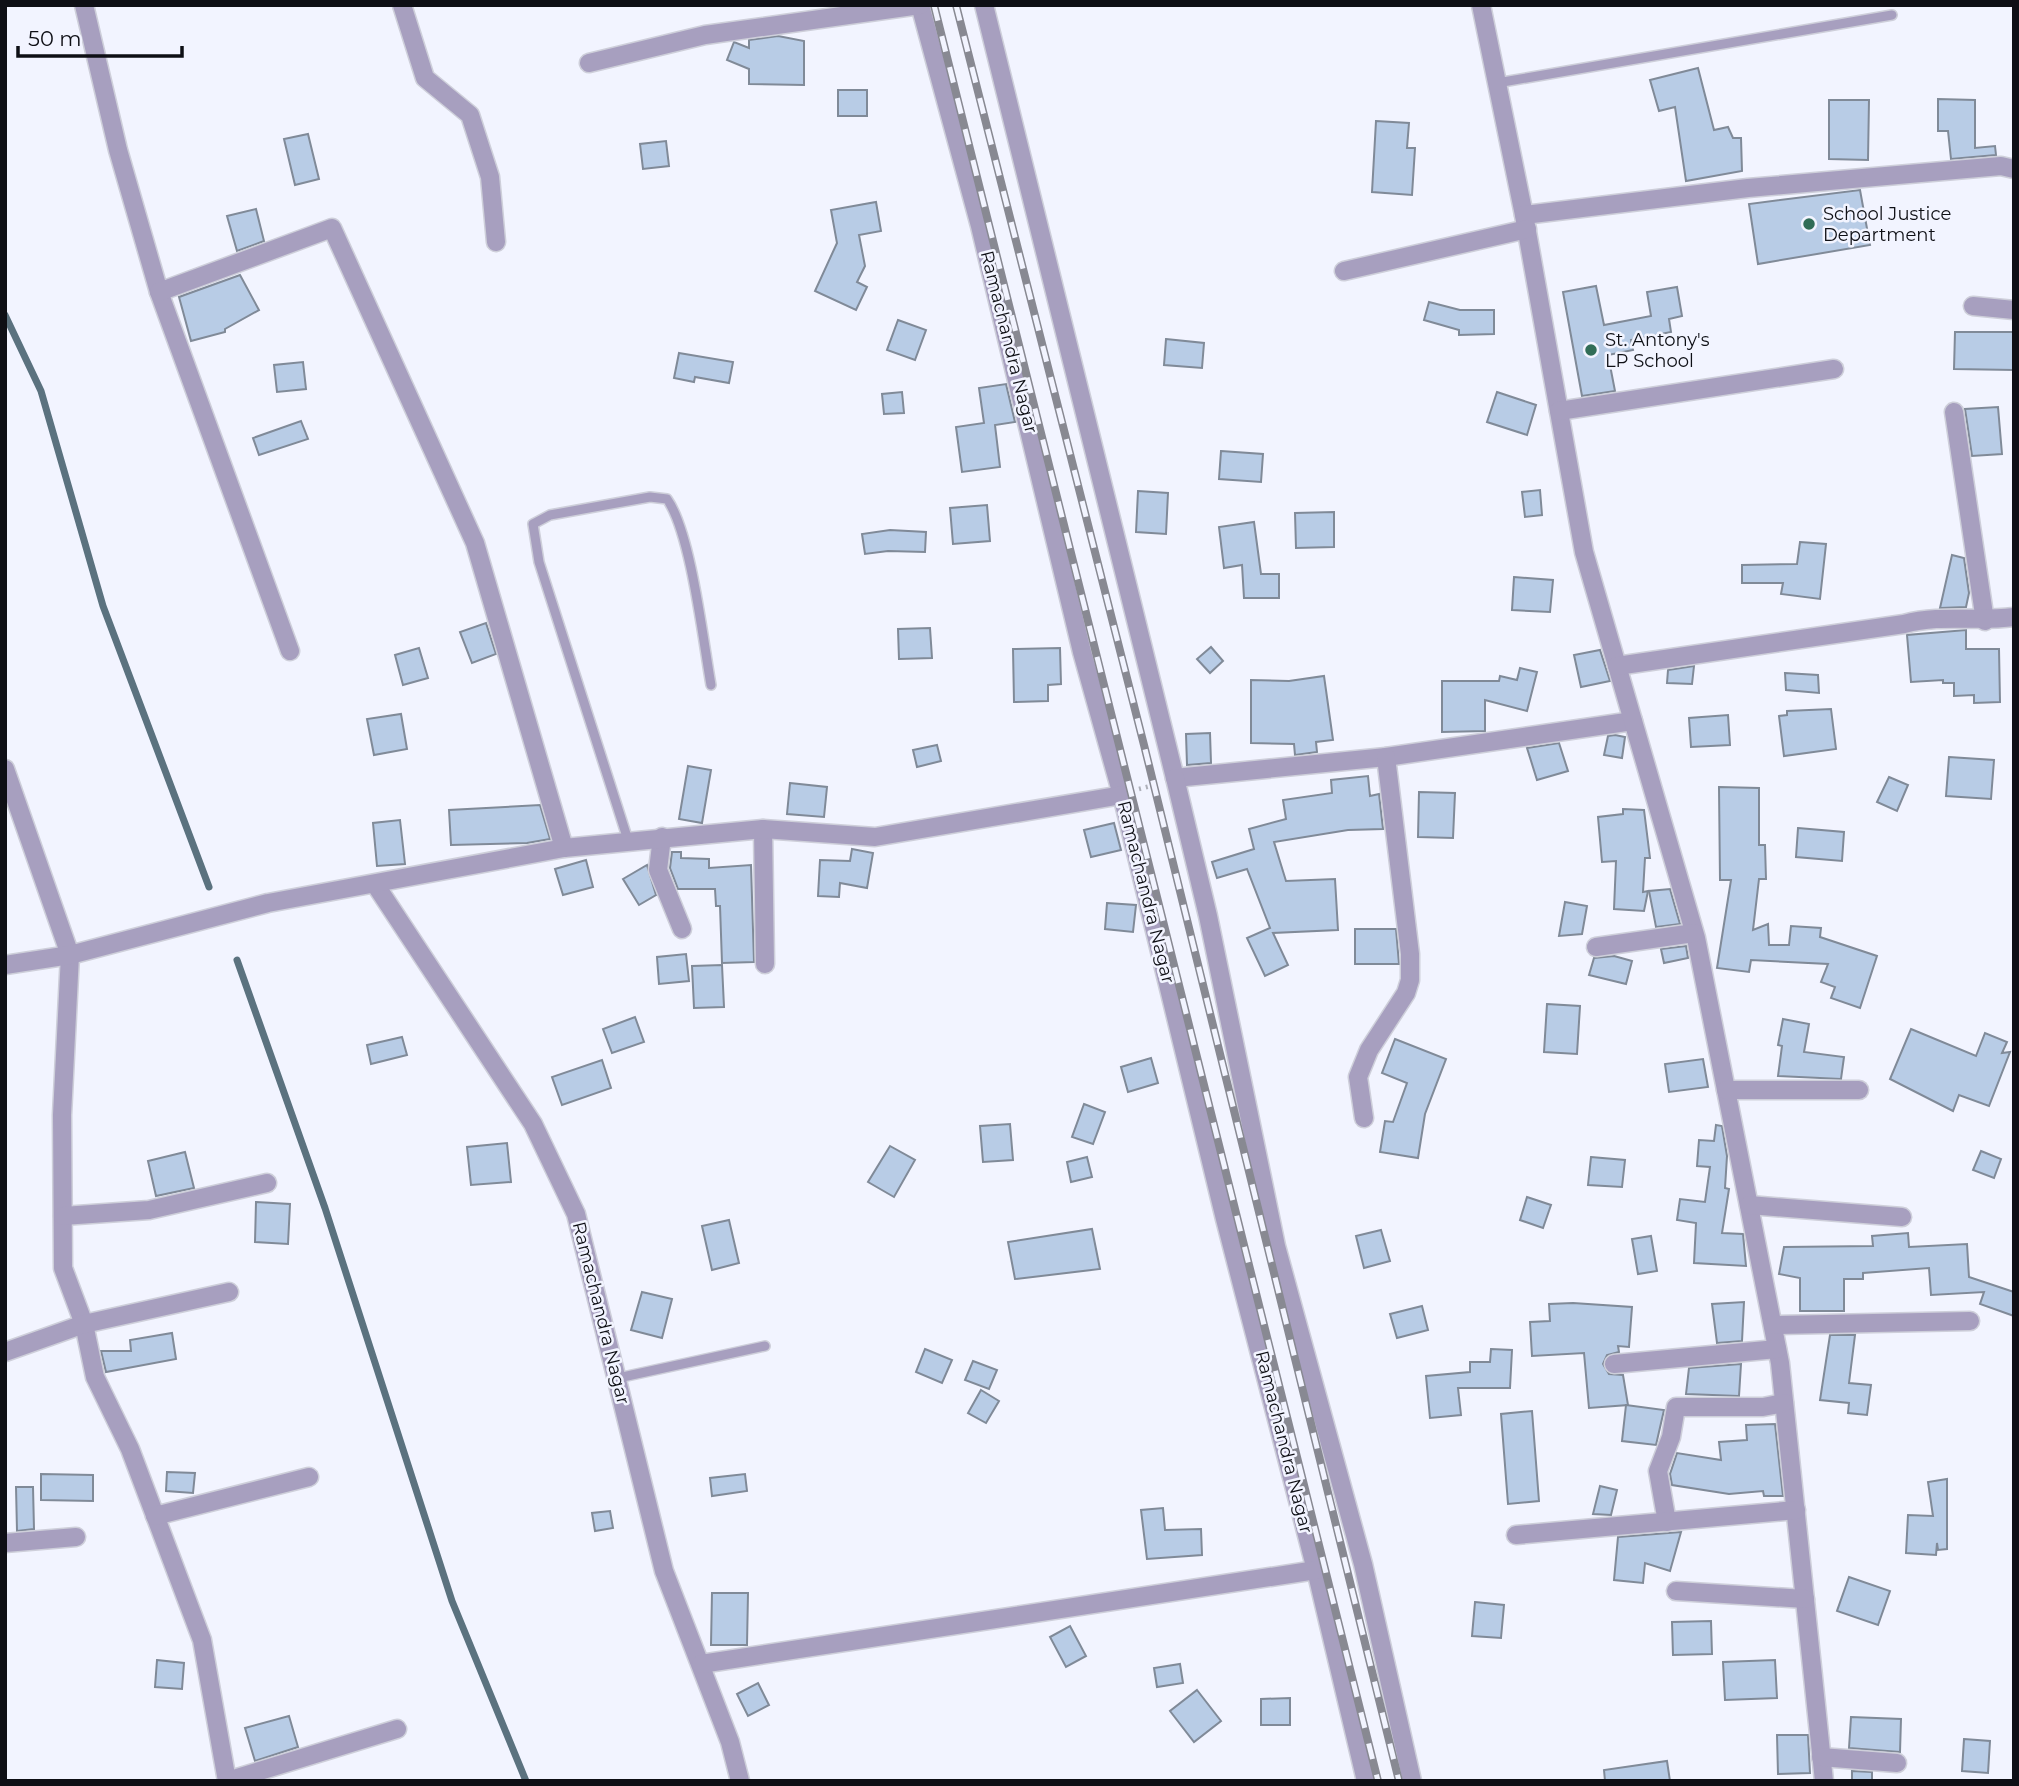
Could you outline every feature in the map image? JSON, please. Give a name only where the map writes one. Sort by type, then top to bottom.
[{"type":"street","points":[[84,5],[118,150],[159,292],[290,651]]},
{"type":"street","points":[[402,5],[425,78],[470,116],[490,177],[496,242]]},
{"type":"street","points":[[589,63],[705,35],[920,5]]},
{"type":"street","name":"Ramachandra Nagar","points":[[920,5],[980,226],[1082,652],[1122,795],[1225,1219],[1316,1570],[1366,1781]]},
{"type":"street","points":[[984,5],[1208,916],[1276,1246],[1363,1564],[1412,1781]]},
{"type":"street","points":[[1482,5],[1525,222],[1584,552],[1694,933],[1773,1325],[1796,1510],[1824,1781]]},
{"type":"street","points":[[1344,271],[1525,222],[1748,188],[2001,166],[2014,169]]},
{"type":"street","points":[[159,292],[332,228],[475,543],[564,848]]},
{"type":"street","points":[[1973,306],[2014,310]]},
{"type":"street","points":[[1559,411],[1834,369]]},
{"type":"street","points":[[1954,412],[1985,621]]},
{"type":"street","points":[[1617,666],[1891,626],[1931,617],[1985,621],[2014,617]]},
{"type":"street","points":[[1175,778],[1386,757],[1633,721]]},
{"type":"street","points":[[1364,1118],[1358,1077],[1369,1050],[1406,993],[1410,980],[1410,954],[1386,757]]},
{"type":"street","points":[[5,769],[70,955],[62,1115],[63,1268],[83,1324],[95,1377],[130,1449],[202,1640],[227,1781],[397,1729]]},
{"type":"street","points":[[5,965],[70,955],[268,903],[564,848],[763,829],[875,837],[1122,795]]},
{"type":"street","points":[[763,829],[765,964]]},
{"type":"street","points":[[662,837],[659,870],[682,929]]},
{"type":"street","name":"Ramachandra Nagar","points":[[375,884],[533,1124],[576,1214],[664,1571],[730,1742],[740,1781]]},
{"type":"street","points":[[1596,947],[1694,933]]},
{"type":"street","points":[[1726,1090],[1859,1090]]},
{"type":"street","points":[[63,1216],[149,1210],[267,1183]]},
{"type":"street","points":[[1749,1205],[1902,1217]]},
{"type":"street","points":[[5,1352],[83,1324],[229,1292]]},
{"type":"street","points":[[1773,1325],[1970,1321]]},
{"type":"street","points":[[1614,1364],[1777,1349]]},
{"type":"street","points":[[1667,1522],[1658,1471],[1671,1437],[1676,1407],[1763,1407],[1784,1403]]},
{"type":"street","points":[[155,1516],[309,1477]]},
{"type":"street","points":[[1517,1535],[1796,1510]]},
{"type":"street","points":[[5,1544],[76,1537]]},
{"type":"street","points":[[701,1664],[1316,1570]]},
{"type":"street","points":[[1676,1591],[1805,1599]]},
{"type":"street","points":[[1821,1757],[1897,1763]]},
{"type":"lane","points":[[1497,83],[1892,15]]},
{"type":"lane","points":[[628,840],[539,562],[533,524],[550,515],[650,497],[667,499],[675,509],[686,552],[711,685]]},
{"type":"lane","points":[[618,1378],[765,1346]]},
{"type":"path","points":[[1122,795],[1175,778]]},
{"type":"building","points":[[778,36],[804,41],[804,85],[749,84],[749,69],[727,60],[734,42],[749,48],[749,40]]},
{"type":"building","points":[[1698,68],[1714,130],[1728,127],[1733,138],[1741,138],[1742,171],[1686,181],[1675,107],[1659,111],[1650,80]]},
{"type":"building","points":[[838,90],[867,90],[867,116],[838,116]]},
{"type":"building","points":[[1938,99],[1975,100],[1975,148],[1995,146],[1996,155],[1951,159],[1948,131],[1938,131]]},
{"type":"building","points":[[1829,100],[1869,100],[1868,160],[1829,159]]},
{"type":"building","points":[[1376,121],[1409,123],[1407,148],[1415,148],[1412,195],[1372,192]]},
{"type":"building","points":[[308,134],[319,179],[295,185],[284,139]]},
{"type":"building","points":[[666,141],[669,166],[643,169],[640,144]]},
{"type":"building","name":"School Justice Department","points":[[1860,190],[1870,245],[1758,264],[1749,204]]},
{"type":"building","points":[[876,202],[881,231],[859,235],[865,266],[857,282],[867,287],[856,310],[815,291],[837,243],[831,210]]},
{"type":"building","points":[[256,209],[264,241],[237,251],[227,216]]},
{"type":"building","points":[[240,275],[259,310],[225,329],[225,332],[191,341],[179,297]]},
{"type":"building","name":"St. Antony's LP School","points":[[1596,286],[1604,325],[1651,316],[1647,292],[1677,287],[1682,316],[1669,319],[1671,332],[1631,340],[1633,350],[1608,355],[1615,391],[1582,396],[1563,292]]},
{"type":"building","points":[[1429,302],[1460,310],[1494,310],[1494,334],[1459,335],[1459,330],[1424,320]]},
{"type":"building","points":[[898,320],[926,330],[915,360],[887,350]]},
{"type":"building","points":[[1955,332],[2014,332],[2014,370],[1954,369]]},
{"type":"building","points":[[1166,339],[1204,343],[1202,368],[1164,365]]},
{"type":"building","points":[[679,353],[733,362],[729,383],[695,377],[694,382],[674,378]]},
{"type":"building","points":[[303,362],[306,389],[277,392],[274,365]]},
{"type":"building","points":[[1006,384],[1015,422],[995,425],[1000,467],[962,472],[956,427],[984,423],[979,388]]},
{"type":"building","points":[[902,392],[904,413],[884,414],[882,394]]},
{"type":"building","points":[[1497,392],[1536,405],[1527,435],[1487,422]]},
{"type":"building","points":[[1998,407],[2002,454],[1972,456],[1965,409]]},
{"type":"building","points":[[301,421],[308,439],[259,455],[253,438]]},
{"type":"building","points":[[1221,451],[1263,454],[1261,482],[1219,479]]},
{"type":"building","points":[[1540,490],[1542,515],[1525,517],[1522,492]]},
{"type":"building","points":[[1138,491],[1168,493],[1166,534],[1136,532]]},
{"type":"building","points":[[987,505],[990,541],[953,544],[950,508]]},
{"type":"building","points":[[1334,512],[1334,547],[1296,548],[1295,513]]},
{"type":"building","points":[[1254,522],[1261,574],[1279,574],[1279,598],[1244,598],[1242,565],[1224,568],[1219,527]]},
{"type":"building","points":[[890,530],[926,532],[925,552],[888,551],[865,554],[862,534]]},
{"type":"building","points":[[1800,542],[1826,544],[1820,599],[1781,594],[1783,583],[1742,583],[1742,565],[1797,564]]},
{"type":"building","points":[[1952,555],[1964,558],[1969,593],[1966,607],[1940,608]]},
{"type":"building","points":[[1514,577],[1553,580],[1550,612],[1512,610]]},
{"type":"building","points":[[486,623],[496,654],[472,663],[460,632]]},
{"type":"building","points":[[930,628],[932,658],[899,659],[898,629]]},
{"type":"building","points":[[1966,630],[1966,649],[1999,649],[2000,702],[1974,703],[1974,695],[1954,696],[1954,683],[1943,683],[1943,680],[1911,682],[1907,635]]},
{"type":"building","points":[[1211,647],[1223,661],[1210,673],[1197,659]]},
{"type":"building","points":[[419,648],[428,678],[403,685],[395,655]]},
{"type":"building","points":[[1060,648],[1061,684],[1048,685],[1048,701],[1014,702],[1013,649]]},
{"type":"building","points":[[1600,650],[1610,681],[1581,687],[1574,655]]},
{"type":"building","points":[[1694,666],[1692,684],[1667,683],[1668,670]]},
{"type":"building","points":[[1520,668],[1537,672],[1527,711],[1485,700],[1485,731],[1442,732],[1442,681],[1499,681],[1500,676],[1517,680]]},
{"type":"building","points":[[1785,673],[1818,675],[1819,693],[1786,690]]},
{"type":"building","points":[[1324,676],[1333,740],[1316,742],[1317,752],[1295,755],[1294,744],[1251,743],[1251,680],[1289,681]]},
{"type":"building","points":[[1831,709],[1836,749],[1784,756],[1779,716],[1787,715],[1787,711]]},
{"type":"building","points":[[401,714],[407,749],[374,755],[367,719]]},
{"type":"building","points":[[1728,715],[1730,745],[1691,747],[1689,718]]},
{"type":"building","points":[[1210,733],[1211,763],[1187,765],[1186,734]]},
{"type":"building","points":[[1608,736],[1625,737],[1622,758],[1604,755]]},
{"type":"building","points":[[1559,743],[1568,771],[1537,780],[1527,748]]},
{"type":"building","points":[[937,745],[941,761],[917,767],[913,750]]},
{"type":"building","points":[[1949,757],[1994,760],[1991,799],[1946,796]]},
{"type":"building","points":[[688,766],[711,770],[702,823],[679,819]]},
{"type":"building","points":[[1368,776],[1370,796],[1379,794],[1383,829],[1348,830],[1274,842],[1286,881],[1335,879],[1338,930],[1273,933],[1288,965],[1265,976],[1247,938],[1270,928],[1247,869],[1217,878],[1212,862],[1254,849],[1249,829],[1286,819],[1283,800],[1332,793],[1331,780]]},
{"type":"building","points":[[1889,777],[1908,785],[1897,811],[1877,802]]},
{"type":"building","points":[[790,783],[827,787],[824,817],[787,814]]},
{"type":"building","points":[[1719,787],[1759,788],[1759,845],[1765,845],[1766,879],[1759,879],[1753,930],[1768,924],[1769,945],[1789,945],[1791,926],[1821,928],[1820,937],[1877,956],[1860,1008],[1831,998],[1835,987],[1821,982],[1828,964],[1751,960],[1749,972],[1717,968],[1731,880],[1720,880]]},
{"type":"building","points":[[1419,792],[1455,793],[1453,838],[1418,837]]},
{"type":"building","points":[[540,805],[550,839],[527,843],[451,845],[449,810]]},
{"type":"building","points":[[1623,809],[1644,810],[1650,858],[1645,858],[1643,892],[1648,891],[1644,911],[1614,909],[1616,861],[1602,862],[1598,817],[1623,814]]},
{"type":"building","points":[[400,820],[405,864],[377,866],[373,823]]},
{"type":"building","points":[[1114,823],[1121,850],[1091,857],[1084,830]]},
{"type":"building","points":[[1798,828],[1844,832],[1842,861],[1796,857]]},
{"type":"building","points":[[852,849],[873,853],[867,888],[840,883],[839,897],[818,896],[820,860],[850,861]]},
{"type":"building","points":[[672,852],[681,852],[681,858],[709,859],[709,868],[751,865],[754,962],[722,963],[720,906],[716,906],[715,889],[678,889],[670,868]]},
{"type":"building","points":[[586,860],[593,887],[563,895],[555,869]]},
{"type":"building","points":[[647,865],[656,895],[639,905],[623,879]]},
{"type":"building","points":[[1670,889],[1680,924],[1656,927],[1649,891]]},
{"type":"building","points":[[1565,902],[1587,906],[1582,934],[1559,936]]},
{"type":"building","points":[[1107,903],[1136,905],[1133,932],[1105,929]]},
{"type":"building","points":[[1355,929],[1396,929],[1399,964],[1355,964]]},
{"type":"building","points":[[1686,946],[1688,958],[1664,963],[1661,949]]},
{"type":"building","points":[[686,954],[689,981],[659,984],[657,957]]},
{"type":"building","points":[[1614,956],[1632,961],[1626,984],[1589,975],[1594,958]]},
{"type":"building","points":[[722,965],[724,1007],[694,1008],[692,966]]},
{"type":"building","points":[[1547,1004],[1580,1006],[1577,1054],[1544,1052]]},
{"type":"building","points":[[635,1017],[644,1042],[612,1053],[603,1029]]},
{"type":"building","points":[[1783,1019],[1809,1024],[1804,1052],[1844,1057],[1841,1079],[1778,1076],[1782,1046],[1778,1045]]},
{"type":"building","points":[[1911,1029],[1976,1056],[1985,1033],[2007,1042],[2002,1053],[2010,1052],[1989,1106],[1959,1095],[1953,1111],[1890,1079]]},
{"type":"building","points":[[402,1037],[407,1055],[371,1064],[367,1045]]},
{"type":"building","points":[[1395,1039],[1446,1059],[1425,1114],[1418,1158],[1380,1152],[1385,1121],[1393,1122],[1407,1083],[1382,1073]]},
{"type":"building","points":[[1151,1058],[1158,1083],[1128,1092],[1121,1067]]},
{"type":"building","points":[[1703,1059],[1708,1087],[1669,1092],[1665,1064]]},
{"type":"building","points":[[602,1060],[611,1088],[562,1105],[552,1077]]},
{"type":"building","points":[[1084,1104],[1105,1112],[1093,1144],[1072,1137]]},
{"type":"building","points":[[1010,1124],[1013,1160],[983,1162],[980,1126]]},
{"type":"building","points":[[1716,1125],[1722,1126],[1727,1156],[1725,1188],[1729,1189],[1722,1233],[1743,1234],[1746,1266],[1694,1263],[1696,1223],[1677,1220],[1680,1199],[1705,1202],[1710,1167],[1697,1166],[1699,1140],[1714,1141]]},
{"type":"building","points":[[507,1143],[511,1182],[471,1185],[467,1147]]},
{"type":"building","points":[[890,1146],[915,1160],[894,1197],[868,1182]]},
{"type":"building","points":[[1981,1151],[2001,1159],[1994,1178],[1973,1170]]},
{"type":"building","points":[[185,1152],[194,1188],[156,1196],[148,1161]]},
{"type":"building","points":[[1087,1157],[1092,1177],[1071,1182],[1067,1162]]},
{"type":"building","points":[[1591,1157],[1625,1160],[1622,1187],[1588,1185]]},
{"type":"building","points":[[1527,1197],[1551,1205],[1543,1228],[1520,1220]]},
{"type":"building","points":[[256,1202],[290,1204],[288,1244],[255,1242]]},
{"type":"building","points":[[729,1220],[739,1263],[712,1270],[702,1226]]},
{"type":"building","points":[[1092,1229],[1100,1269],[1015,1279],[1008,1242]]},
{"type":"building","points":[[1381,1230],[1390,1261],[1364,1268],[1356,1236]]},
{"type":"building","points":[[1908,1233],[1909,1247],[1967,1244],[1969,1277],[2014,1292],[2014,1316],[1980,1304],[1984,1292],[1931,1295],[1929,1268],[1863,1273],[1863,1279],[1844,1279],[1844,1311],[1800,1311],[1800,1278],[1779,1274],[1784,1247],[1873,1246],[1872,1236]]},
{"type":"building","points":[[1651,1236],[1657,1271],[1638,1274],[1632,1239]]},
{"type":"building","points":[[642,1292],[672,1299],[662,1338],[631,1330]]},
{"type":"building","points":[[1744,1302],[1742,1341],[1717,1343],[1712,1304]]},
{"type":"building","points":[[1549,1304],[1632,1307],[1629,1347],[1618,1346],[1619,1352],[1607,1355],[1603,1364],[1609,1374],[1623,1375],[1628,1405],[1589,1408],[1584,1353],[1532,1356],[1530,1322],[1550,1321]]},
{"type":"building","points":[[1422,1306],[1428,1330],[1397,1338],[1390,1314]]},
{"type":"building","points":[[172,1333],[176,1359],[106,1372],[101,1351],[131,1351],[130,1340]]},
{"type":"building","points":[[1830,1335],[1855,1335],[1849,1383],[1871,1385],[1867,1415],[1848,1413],[1849,1403],[1820,1400]]},
{"type":"building","points":[[925,1349],[952,1360],[942,1383],[916,1372]]},
{"type":"building","points":[[1491,1349],[1512,1350],[1510,1388],[1458,1388],[1461,1415],[1430,1418],[1426,1376],[1470,1372],[1470,1362],[1490,1362]]},
{"type":"building","points":[[973,1361],[997,1370],[989,1389],[965,1380]]},
{"type":"building","points":[[1741,1364],[1739,1396],[1686,1394],[1689,1368]]},
{"type":"building","points":[[981,1390],[999,1401],[986,1423],[968,1413]]},
{"type":"building","points":[[1626,1405],[1664,1410],[1656,1445],[1622,1441]]},
{"type":"building","points":[[1532,1411],[1539,1501],[1508,1504],[1501,1414]]},
{"type":"building","points":[[1775,1424],[1783,1496],[1764,1496],[1763,1491],[1729,1494],[1672,1485],[1670,1474],[1677,1453],[1721,1460],[1719,1442],[1747,1440],[1746,1425]]},
{"type":"building","points":[[167,1472],[195,1473],[193,1493],[166,1491]]},
{"type":"building","points":[[41,1474],[93,1475],[93,1501],[41,1500]]},
{"type":"building","points":[[745,1474],[747,1491],[712,1496],[710,1478]]},
{"type":"building","points":[[1947,1479],[1947,1549],[1938,1550],[1937,1543],[1936,1555],[1906,1553],[1908,1515],[1933,1516],[1928,1482]]},
{"type":"building","points":[[1600,1486],[1617,1490],[1611,1515],[1593,1514]]},
{"type":"building","points":[[16,1487],[33,1487],[34,1529],[17,1531]]},
{"type":"building","points":[[1163,1508],[1165,1530],[1201,1529],[1202,1555],[1147,1559],[1141,1510]]},
{"type":"building","points":[[610,1511],[613,1528],[595,1531],[592,1513]]},
{"type":"building","points":[[1681,1532],[1670,1571],[1645,1563],[1643,1583],[1614,1580],[1618,1537]]},
{"type":"building","points":[[1849,1577],[1890,1591],[1878,1625],[1837,1611]]},
{"type":"building","points":[[712,1593],[748,1593],[747,1645],[711,1645]]},
{"type":"building","points":[[1475,1602],[1504,1605],[1501,1638],[1472,1636]]},
{"type":"building","points":[[1711,1621],[1712,1654],[1673,1655],[1672,1622]]},
{"type":"building","points":[[1070,1626],[1086,1656],[1066,1667],[1050,1637]]},
{"type":"building","points":[[157,1660],[184,1663],[182,1689],[155,1687]]},
{"type":"building","points":[[1775,1660],[1777,1698],[1725,1700],[1723,1662]]},
{"type":"building","points":[[1180,1664],[1183,1683],[1157,1687],[1154,1668]]},
{"type":"building","points":[[758,1683],[769,1705],[748,1716],[737,1694]]},
{"type":"building","points":[[1197,1690],[1221,1721],[1194,1742],[1170,1711]]},
{"type":"building","points":[[1290,1698],[1290,1725],[1261,1725],[1261,1699]]},
{"type":"building","points":[[289,1716],[298,1747],[255,1761],[245,1728]]},
{"type":"building","points":[[1851,1717],[1901,1719],[1900,1752],[1849,1748]]},
{"type":"building","points":[[1777,1735],[1808,1735],[1810,1773],[1778,1774]]},
{"type":"building","points":[[1964,1739],[1990,1741],[1988,1773],[1962,1771]]},
{"type":"building","points":[[1667,1761],[1670,1781],[1605,1781],[1604,1770]]},
{"type":"building","points":[[1852,1771],[1872,1772],[1872,1781],[1852,1781]]},
{"type":"waterway","points":[[5,315],[41,391],[103,606],[209,887]]},
{"type":"waterway","points":[[237,960],[325,1208],[452,1601],[526,1781]]},
{"type":"railway","points":[[934,5],[1378,1781]]},
{"type":"railway","points":[[956,5],[1144,745],[1399,1781]]},
{"type":"place","name":"School Justice Department","points":[[1809,224]]},
{"type":"place","name":"St. Antony's LP School","points":[[1591,350]]}]
